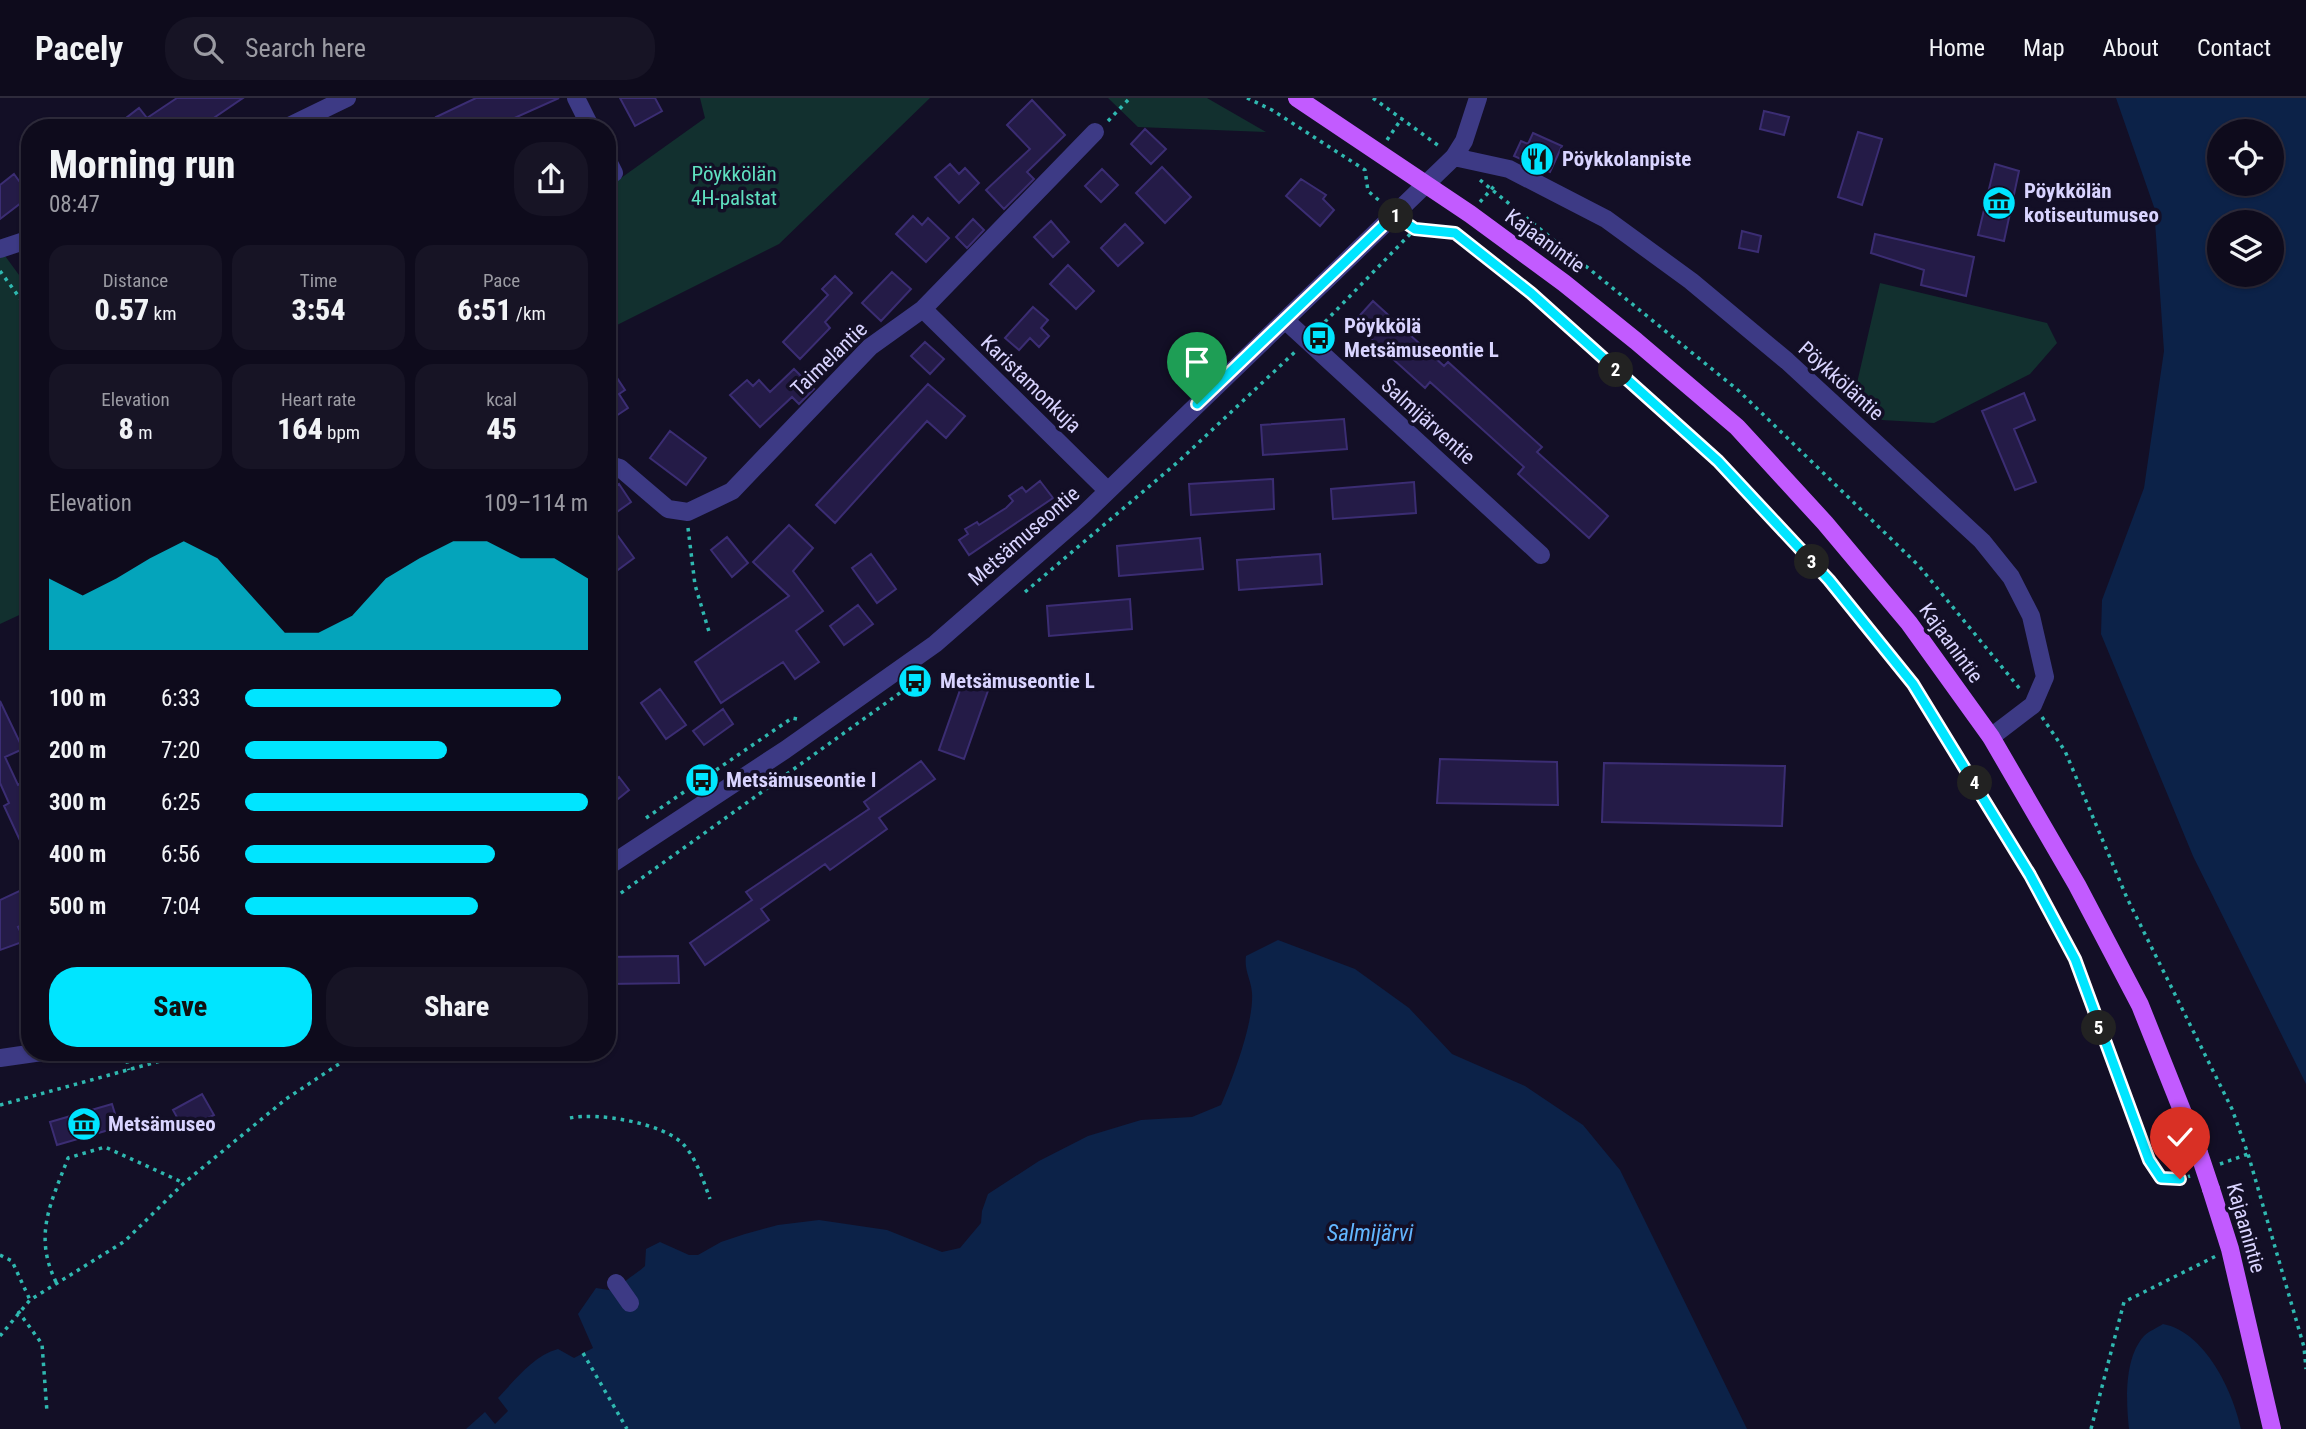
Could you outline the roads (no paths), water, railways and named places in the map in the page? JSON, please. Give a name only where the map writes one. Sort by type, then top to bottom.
[{"type":"main road","name":"Kajaanintie","points":[[1297,98],[1426,184],[1564,283],[1737,427],[1825,523],[1909,623],[1991,737],[2077,885],[2140,1005],[2199,1153],[2230,1249],[2272,1429]]},
{"type":"street","points":[[304,119],[347,98]]},
{"type":"street","points":[[576,98],[586,119]]},
{"type":"street","points":[[1454,157],[1464,141],[1478,98]]},
{"type":"street","name":"Taimelantie","points":[[616,467],[668,509],[688,512],[732,491],[870,347],[923,309],[1095,132]]},
{"type":"street","name":"Metsämuseontie","points":[[616,861],[809,734],[935,644],[1108,491],[1454,157]]},
{"type":"street","name":"Pöykköläntie","points":[[1454,157],[1509,169],[1606,219],[1691,281],[1787,361],[1982,541],[2011,577],[2031,616],[2045,677],[2034,705],[1991,737]]},
{"type":"street","points":[[0,249],[21,242]]},
{"type":"street","name":"Karistamonkuja","points":[[923,309],[1108,491]]},
{"type":"street","name":"Salmijärventie","points":[[1284,320],[1541,555]]},
{"type":"street","points":[[0,1058],[21,1055]]},
{"type":"street","points":[[617,1283],[630,1303]]},
{"type":"water","points":[[2116,98],[2306,98],[2306,1084],[2193,856],[2101,634],[2102,600],[2144,488],[2164,351],[2154,207]]},
{"type":"water","name":"Salmijärvi","points":[[1278,940],[1355,969],[1409,1008],[1452,1054],[1525,1086],[1583,1125],[1620,1170],[1747,1429],[466,1429],[485,1412],[495,1424],[508,1411],[498,1398],[525,1369],[541,1357],[558,1349],[574,1358],[593,1348],[578,1314],[596,1288],[615,1291],[645,1266],[646,1249],[660,1242],[689,1255],[698,1255],[721,1242],[745,1234],[778,1225],[819,1220],[887,1230],[942,1252],[960,1248],[981,1223],[988,1194],[1039,1161],[1088,1136],[1141,1120],[1192,1117],[1221,1105],[1237,1065],[1250,1019],[1252,993],[1246,956]]},
{"type":"water","points":[[2163,1324],[2192,1338],[2215,1365],[2231,1398],[2241,1429],[2129,1429],[2127,1393],[2133,1356],[2144,1336]]},
{"type":"place","name":"Pöykkolanpiste","points":[[1537,159]]},
{"type":"place","name":"Pöykkölän kotiseutumuseo","points":[[1999,203]]},
{"type":"place","name":"Pöykkölä Metsämuseontie L","points":[[1319,338]]},
{"type":"place","name":"Metsämuseontie L","points":[[915,681]]},
{"type":"place","name":"Metsämuseontie I","points":[[702,780]]},
{"type":"place","name":"Metsämuseo","points":[[84,1124]]},
{"type":"park label","name":"Pöykkölän 4H-palstat","points":[[734,186]]}]
